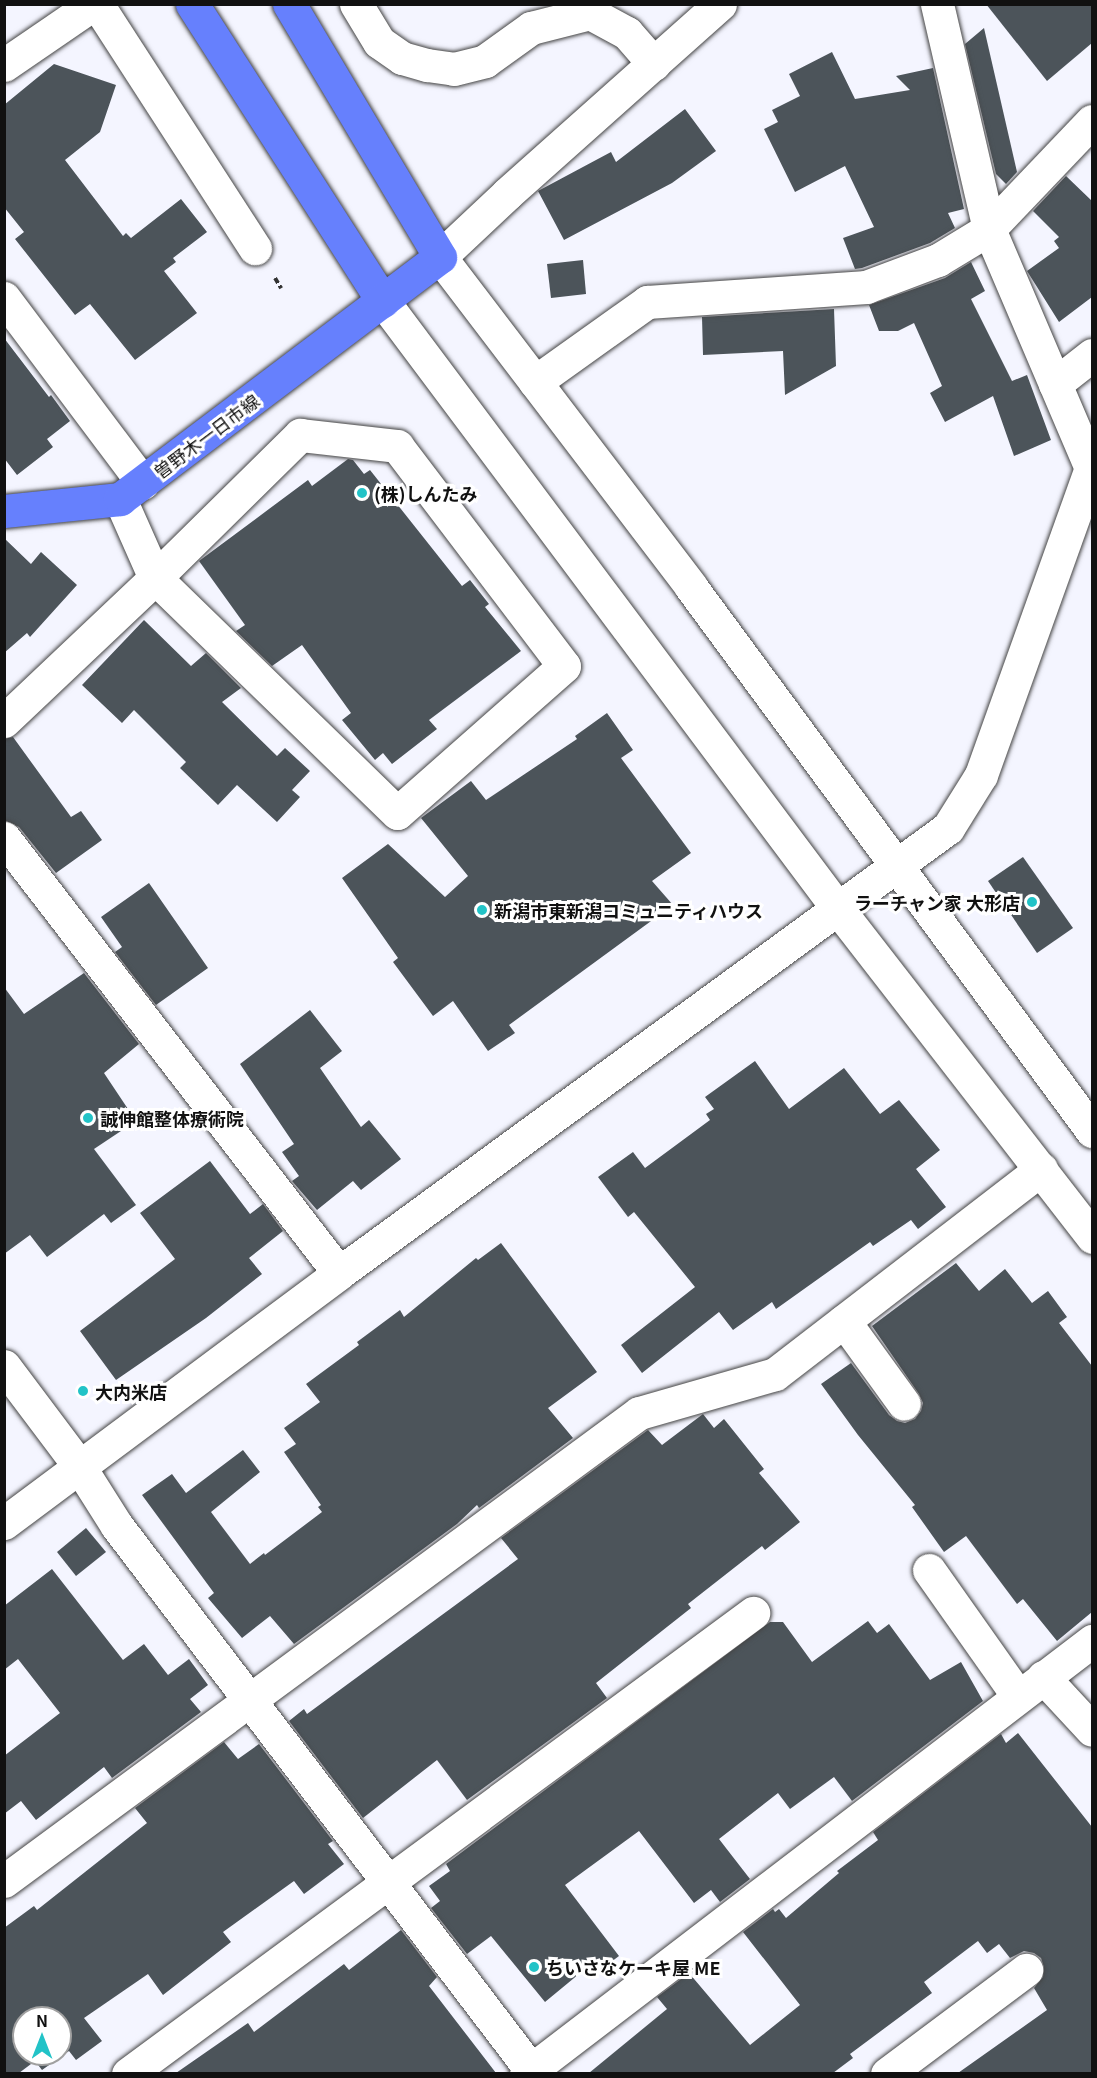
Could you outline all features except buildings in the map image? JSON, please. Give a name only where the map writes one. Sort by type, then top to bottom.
[{"type":"main road","points":[[192,4],[383,301]]},
{"type":"main road","points":[[289,4],[440,257]]},
{"type":"main road","name":"曽野木一日市線","points":[[132,491],[440,257]]},
{"type":"main road","points":[[4,511],[132,491]]},
{"type":"street","points":[[4,65],[95,4],[255,248]]},
{"type":"street","points":[[356,4],[379,42],[402,58],[427,65],[454,69],[485,61],[531,28],[590,13],[627,33],[654,64]]},
{"type":"street","points":[[720,4],[507,194],[440,257],[691,586],[896,868],[1092,1131]]},
{"type":"street","points":[[4,1522],[339,1273],[896,868],[948,828],[981,775],[1091,471],[989,229],[937,4]]},
{"type":"street","points":[[535,382],[647,302],[866,287],[938,260],[989,229],[1092,121]]},
{"type":"street","points":[[4,298],[132,491],[155,578],[397,813],[564,666],[397,446],[300,435],[155,578],[4,721]]},
{"type":"street","points":[[383,301],[838,909],[1092,1237]]},
{"type":"street","points":[[1055,384],[1092,355]]},
{"type":"street","points":[[4,838],[339,1273]]},
{"type":"street","points":[[4,1881],[639,1413],[776,1374],[1041,1169]]},
{"type":"street","points":[[844,1321],[904,1404]]},
{"type":"street","points":[[4,1366],[79,1466],[117,1526],[391,1882],[530,2072],[1092,1641]]},
{"type":"street","points":[[929,1570],[1031,1687],[1092,1730]]},
{"type":"street","points":[[128,2073],[391,1882],[753,1613]]},
{"type":"street","points":[[886,2073],[1026,1970]]},
{"type":"place","name":"(株)しんたみ","points":[[362,493]]},
{"type":"place","name":"ラーチャン家 大形店","points":[[1032,902]]},
{"type":"place","name":"新潟市東新潟コミュニティハウス","points":[[482,910]]},
{"type":"place","name":"誠伸館整体療術院","points":[[88,1118]]},
{"type":"place","name":"大内米店","points":[[83,1391]]},
{"type":"place","name":"ちいさなケーキ屋 ME","points":[[534,1967]]}]
